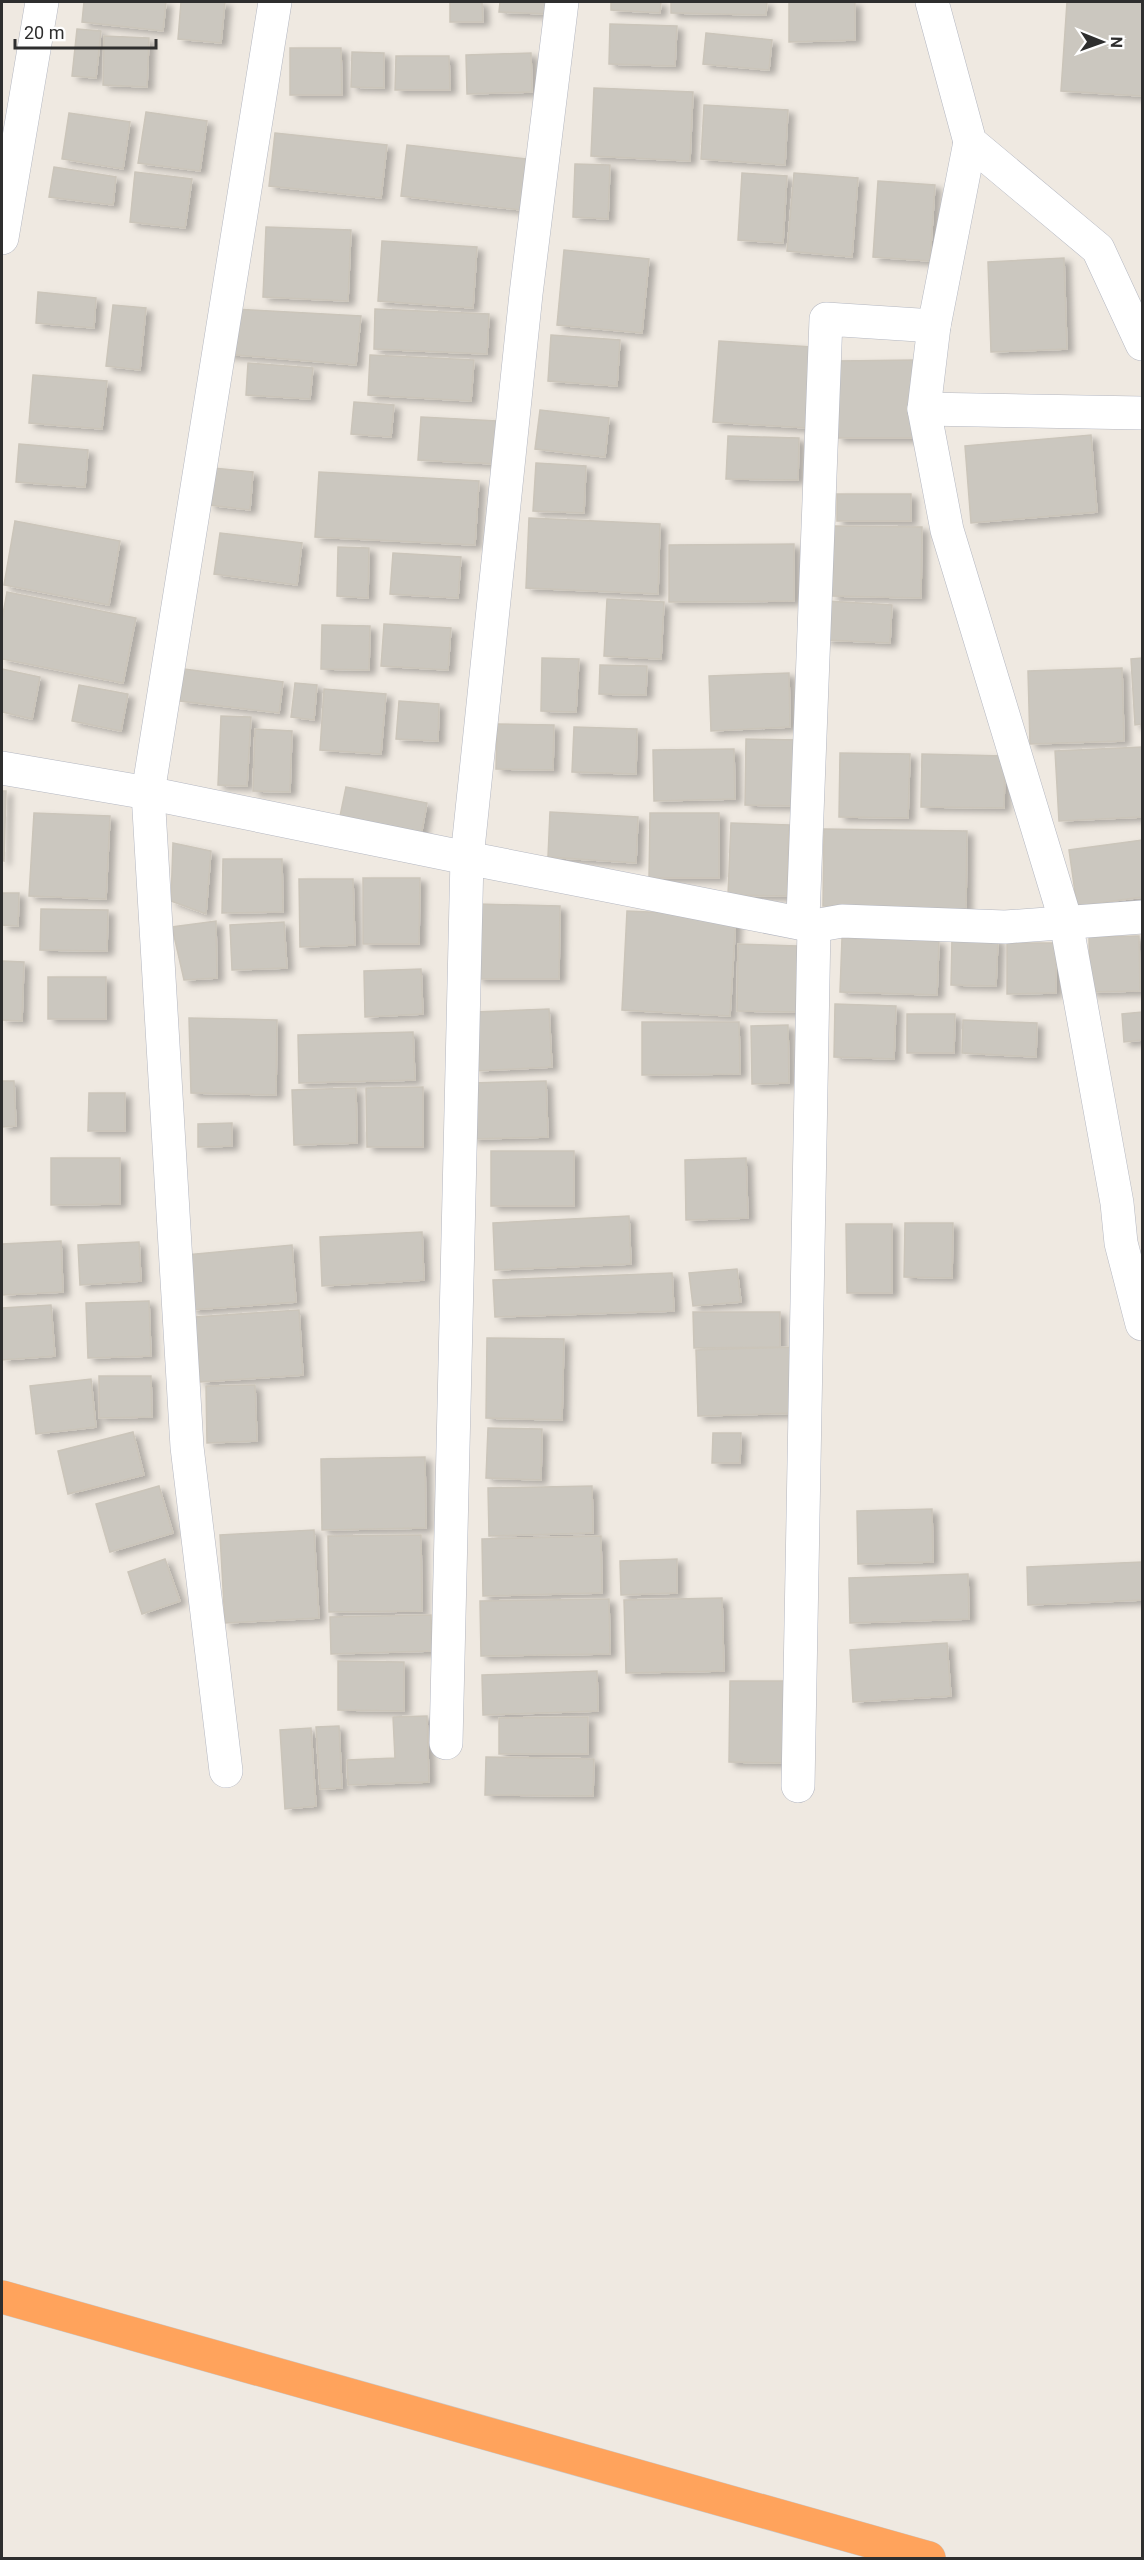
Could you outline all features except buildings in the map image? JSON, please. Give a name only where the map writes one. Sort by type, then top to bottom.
[{"type":"highway","points":[[2,2297],[929,2559]]},
{"type":"street","points":[[2,238],[42,2]]},
{"type":"street","points":[[226,1771],[187,1447],[148,793],[275,2]]},
{"type":"street","points":[[446,1743],[466,858],[526,294],[562,2]]},
{"type":"street","points":[[932,2],[970,142],[934,326],[924,409],[947,530],[1066,922],[1117,1203],[1132,1242],[1143,1324]]},
{"type":"street","points":[[970,142],[1098,249],[1143,344]]},
{"type":"street","points":[[814,926],[803,918],[825,320],[934,326]]},
{"type":"street","points":[[924,409],[1143,413]]},
{"type":"street","points":[[2,768],[148,793],[814,926],[842,921],[1005,927],[1143,917]]},
{"type":"street","points":[[798,1786],[814,926]]}]
